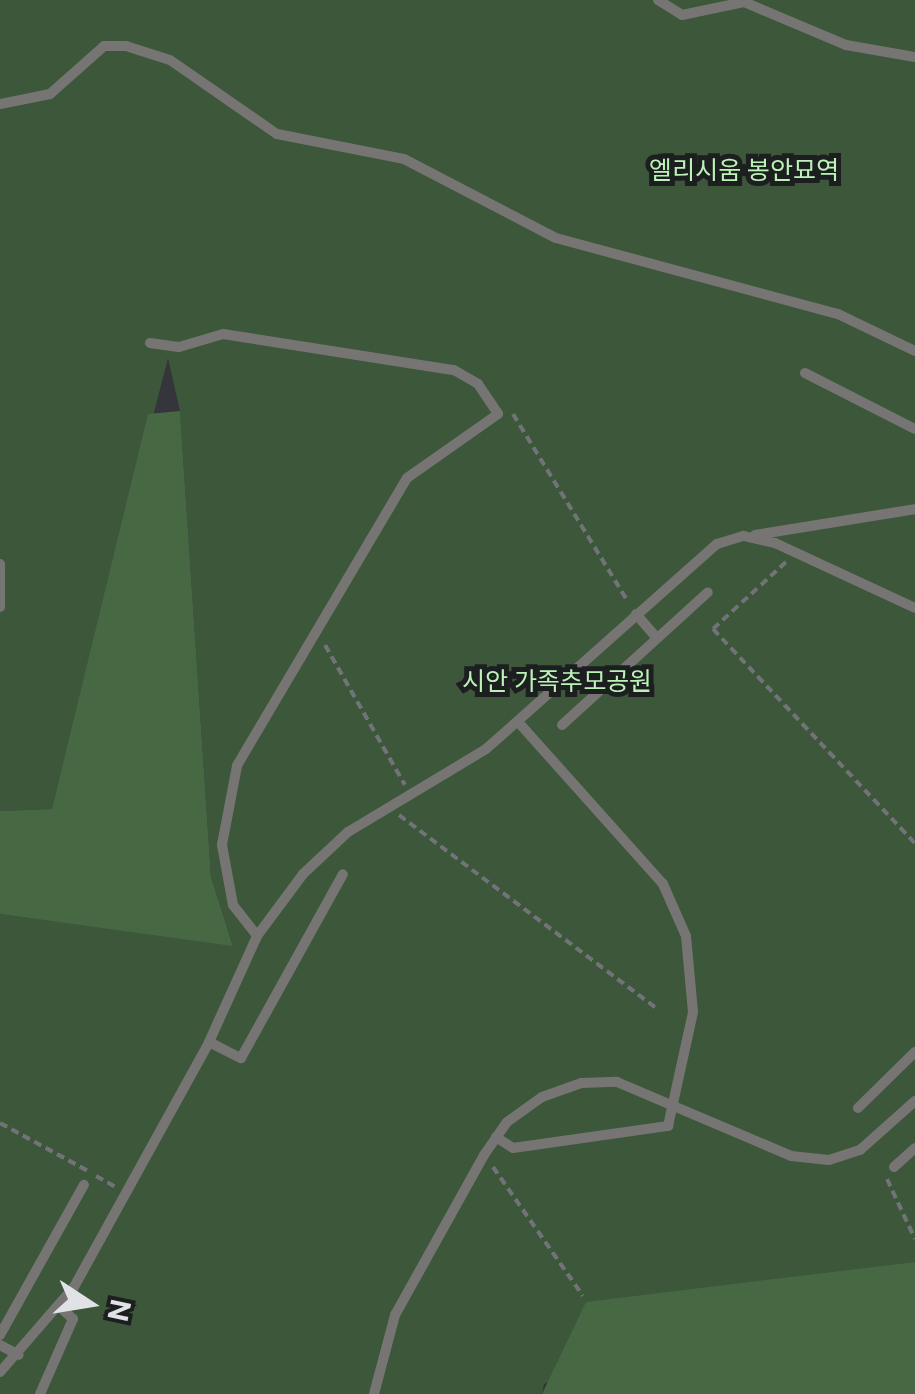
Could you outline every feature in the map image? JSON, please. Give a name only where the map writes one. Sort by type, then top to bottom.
[{"type":"lane","points":[[658,0],[682,14],[744,2],[846,46],[915,57]]},
{"type":"lane","points":[[0,104],[50,94],[104,46],[126,46],[170,60],[277,134],[404,158],[556,238],[838,314],[915,350]]},
{"type":"lane","points":[[150,344],[178,347],[223,334],[454,370],[478,384],[498,414],[422,460],[315,628],[228,792],[227,885],[257,936]]},
{"type":"lane","points":[[805,374],[915,429]]},
{"type":"lane","points":[[0,1372],[60,1306],[209,1042],[257,936],[302,874],[386,809],[463,767],[518,722],[704,550],[744,536],[915,509]]},
{"type":"lane","points":[[744,536],[794,550],[915,608]]},
{"type":"lane","points":[[0,564],[0,607]]},
{"type":"lane","points":[[562,725],[708,592]]},
{"type":"lane","points":[[636,614],[656,637]]},
{"type":"lane","points":[[496,1137],[513,1148],[668,1126],[694,1012],[692,964],[675,907],[650,865],[518,722]]},
{"type":"lane","points":[[209,1042],[241,1058],[342,874]]},
{"type":"lane","points":[[858,1108],[915,1052]]},
{"type":"lane","points":[[374,1394],[395,1315],[484,1155],[522,1109],[581,1083],[617,1082],[674,1102],[792,1156],[828,1160],[860,1150],[915,1101]]},
{"type":"lane","points":[[894,1167],[915,1148]]},
{"type":"lane","points":[[0,1335],[84,1185]]},
{"type":"lane","points":[[40,1394],[73,1318],[60,1306]]},
{"type":"lane","points":[[0,1345],[19,1355]]},
{"type":"path","points":[[498,414],[508,407],[636,614]]},
{"type":"path","points":[[794,550],[713,629],[915,843]]},
{"type":"path","points":[[315,628],[411,795]]},
{"type":"path","points":[[386,809],[422,826],[657,1009]]},
{"type":"path","points":[[0,1123],[126,1193]]},
{"type":"path","points":[[860,1150],[900,1194],[915,1239]]},
{"type":"path","points":[[484,1155],[583,1296]]},
{"type":"green space","name":"시안 가족추모공원","points":[[0,0],[915,0],[915,1262],[778,1281],[544,1384],[542,1394],[0,1394],[0,914],[233,945],[211,877],[180,411],[168,358],[52,809],[0,811]]},
{"type":"green space","points":[[180,411],[211,877],[233,946],[0,914],[0,811],[52,809],[148,414]]},
{"type":"green space","points":[[915,1262],[915,1394],[542,1394],[586,1302]]},
{"type":"park label","name":"엘리시움 봉안묘역","points":[[744,170]]}]
